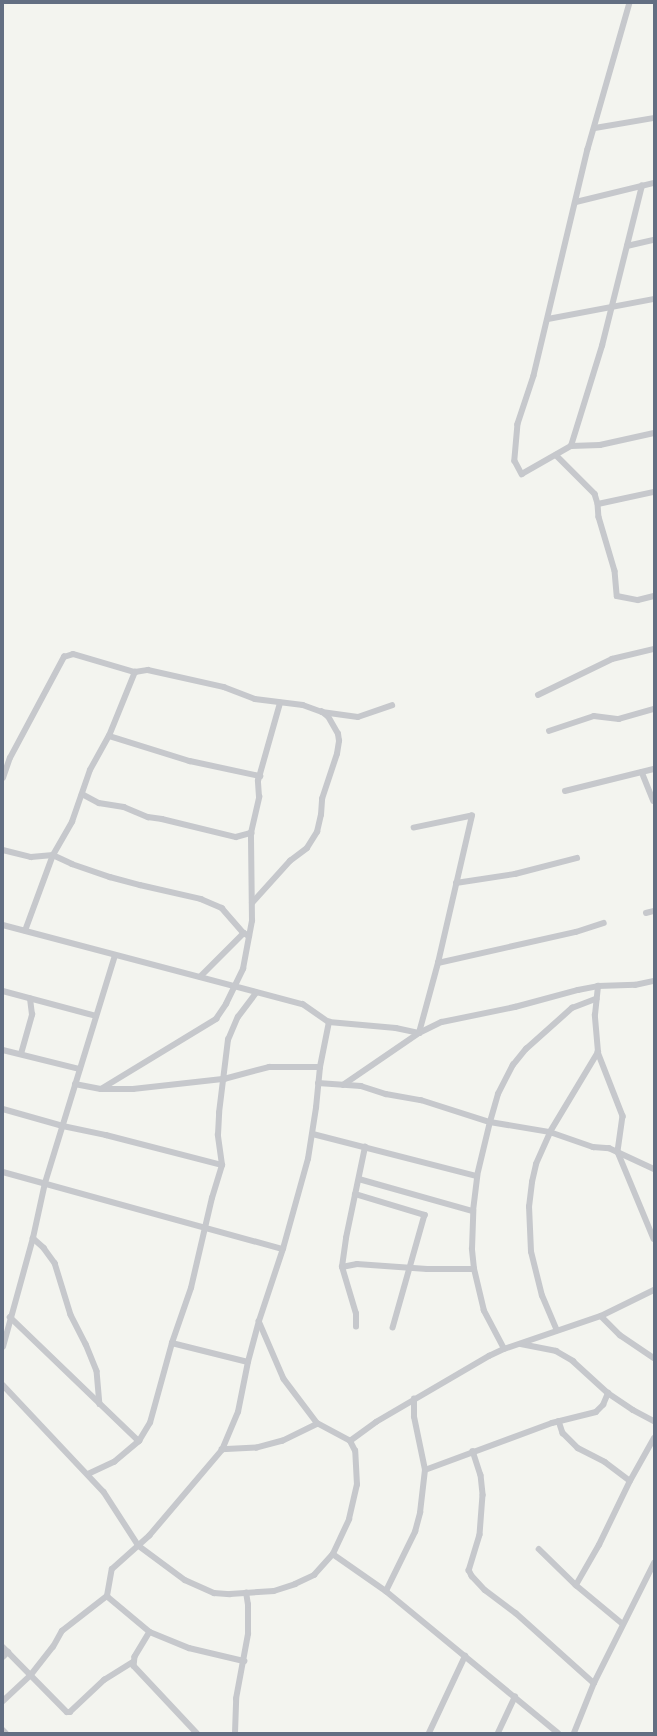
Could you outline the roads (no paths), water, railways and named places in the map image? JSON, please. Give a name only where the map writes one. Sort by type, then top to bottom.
[{"type":"street","points":[[630,3],[595,128],[534,376],[518,424],[514,455],[515,461],[522,474],[571,446],[600,445],[654,433]]},
{"type":"street","points":[[595,128],[654,118]]},
{"type":"street","points":[[576,202],[654,183]]},
{"type":"street","points":[[571,446],[602,346],[642,186]]},
{"type":"street","points":[[627,246],[654,240]]},
{"type":"street","points":[[548,320],[654,299]]},
{"type":"street","points":[[556,455],[595,494],[598,504],[599,518],[615,571],[617,596],[638,600],[654,596]]},
{"type":"street","points":[[598,504],[654,492]]},
{"type":"street","points":[[538,695],[612,659],[654,649]]},
{"type":"street","points":[[3,778],[10,758],[64,656],[73,654],[135,672],[148,670],[224,687],[255,699],[302,705],[322,712],[358,717],[392,705]]},
{"type":"street","points":[[25,931],[53,855],[70,826],[90,770],[109,736],[135,672]]},
{"type":"street","points":[[101,1089],[216,1019],[243,969],[246,934],[252,903],[251,833],[259,797],[260,776],[280,703]]},
{"type":"street","points":[[549,732],[594,716],[619,719],[654,709]]},
{"type":"street","points":[[252,903],[290,861],[307,848],[316,832],[321,815],[322,799],[337,754],[339,741],[338,734],[328,717],[322,712]]},
{"type":"street","points":[[109,736],[190,761],[260,776]]},
{"type":"street","points":[[565,791],[654,769]]},
{"type":"street","points":[[642,772],[654,801]]},
{"type":"street","points":[[82,794],[99,803],[124,807],[148,817],[176,822],[236,837],[251,833]]},
{"type":"street","points":[[414,828],[472,816],[438,963],[419,1033]]},
{"type":"street","points":[[3,850],[31,857],[53,855],[72,864],[110,877],[201,898],[217,904],[246,934]]},
{"type":"street","points":[[456,883],[515,874],[577,858]]},
{"type":"street","points":[[646,913],[654,911]]},
{"type":"street","points":[[438,963],[562,936],[604,923]]},
{"type":"street","points":[[3,925],[115,956],[235,985],[303,1004],[329,1022],[396,1028],[419,1033]]},
{"type":"street","points":[[200,977],[246,934]]},
{"type":"street","points":[[3,1347],[10,1317],[33,1238],[45,1183],[115,956]]},
{"type":"street","points":[[342,1085],[419,1033],[442,1022],[515,1007],[544,998],[598,986],[636,985],[654,981]]},
{"type":"street","points":[[598,986],[595,1015],[598,1052],[624,1116],[618,1152],[654,1239]]},
{"type":"street","points":[[3,991],[96,1016]]},
{"type":"street","points":[[88,1474],[114,1462],[139,1441],[150,1423],[172,1343],[191,1288],[222,1164],[218,1134],[219,1113],[228,1040],[238,1017],[256,992]]},
{"type":"street","points":[[21,1054],[32,1015],[30,999]]},
{"type":"street","points":[[504,1349],[484,1311],[474,1269],[473,1211],[477,1176],[490,1122],[498,1094],[513,1065],[526,1049],[572,1008],[596,1000]]},
{"type":"street","points":[[3,1701],[30,1676],[53,1647],[62,1631],[107,1596],[112,1569],[149,1536],[222,1450],[238,1412],[248,1362],[259,1321],[283,1249],[308,1159],[313,1134],[320,1067],[329,1022]]},
{"type":"street","points":[[3,1050],[80,1069]]},
{"type":"street","points":[[557,1331],[542,1296],[535,1274],[530,1228],[532,1182],[536,1164],[550,1132],[598,1052]]},
{"type":"street","points":[[75,1084],[101,1089],[133,1089],[224,1080],[269,1067],[320,1067]]},
{"type":"street","points":[[318,1083],[361,1086],[386,1094],[402,1095],[490,1122],[550,1132],[593,1147],[609,1148],[653,1170]]},
{"type":"street","points":[[3,1109],[63,1126],[106,1135],[222,1164]]},
{"type":"street","points":[[313,1134],[477,1176]]},
{"type":"street","points":[[356,1327],[356,1314],[342,1267],[355,1194],[366,1147]]},
{"type":"street","points":[[3,1172],[283,1249]]},
{"type":"street","points":[[359,1179],[473,1211]]},
{"type":"street","points":[[355,1194],[425,1215],[393,1328]]},
{"type":"street","points":[[33,1238],[44,1248],[55,1263],[71,1315],[86,1344],[97,1371],[100,1404]]},
{"type":"street","points":[[342,1267],[357,1264],[427,1269],[474,1269]]},
{"type":"street","points":[[350,1441],[376,1422],[414,1399],[504,1349],[602,1316],[654,1290]]},
{"type":"street","points":[[602,1316],[620,1335],[654,1358]]},
{"type":"street","points":[[10,1317],[139,1441]]},
{"type":"street","points":[[3,1385],[104,1492],[139,1546],[185,1580],[198,1587],[214,1592],[246,1594],[274,1591],[295,1584],[314,1575],[332,1554],[349,1519],[357,1485],[355,1451],[350,1441],[318,1424],[284,1378],[259,1321]]},
{"type":"street","points":[[172,1343],[248,1362]]},
{"type":"street","points":[[520,1344],[556,1351],[573,1360],[608,1392],[633,1410],[654,1421]]},
{"type":"street","points":[[425,1470],[473,1451],[559,1421],[596,1412],[603,1405],[608,1392]]},
{"type":"street","points":[[386,1591],[416,1532],[420,1513],[425,1470],[414,1418],[414,1399]]},
{"type":"street","points":[[559,1421],[563,1433],[578,1448],[605,1462],[630,1481]]},
{"type":"street","points":[[222,1450],[257,1448],[283,1441],[318,1424]]},
{"type":"street","points":[[576,1585],[599,1545],[630,1481],[654,1438]]},
{"type":"street","points":[[473,1451],[481,1475],[483,1495],[480,1535],[469,1570],[472,1576],[485,1590],[516,1613],[594,1683]]},
{"type":"street","points":[[539,1550],[576,1585],[623,1624]]},
{"type":"street","points":[[332,1554],[386,1591],[558,1733]]},
{"type":"street","points":[[574,1733],[594,1683],[654,1563]]},
{"type":"street","points":[[235,1733],[236,1699],[244,1661],[249,1620],[246,1594]]},
{"type":"street","points":[[107,1596],[150,1632],[189,1648],[244,1661]]},
{"type":"street","points":[[3,1647],[63,1710],[70,1712],[104,1680],[133,1662],[150,1632]]},
{"type":"street","points":[[3,1656],[8,1652]]},
{"type":"street","points":[[429,1733],[465,1656]]},
{"type":"street","points":[[133,1662],[136,1670],[153,1685],[197,1733]]},
{"type":"street","points":[[498,1733],[516,1697]]},
{"type":"street","points":[[3,1730],[6,1733]]}]
